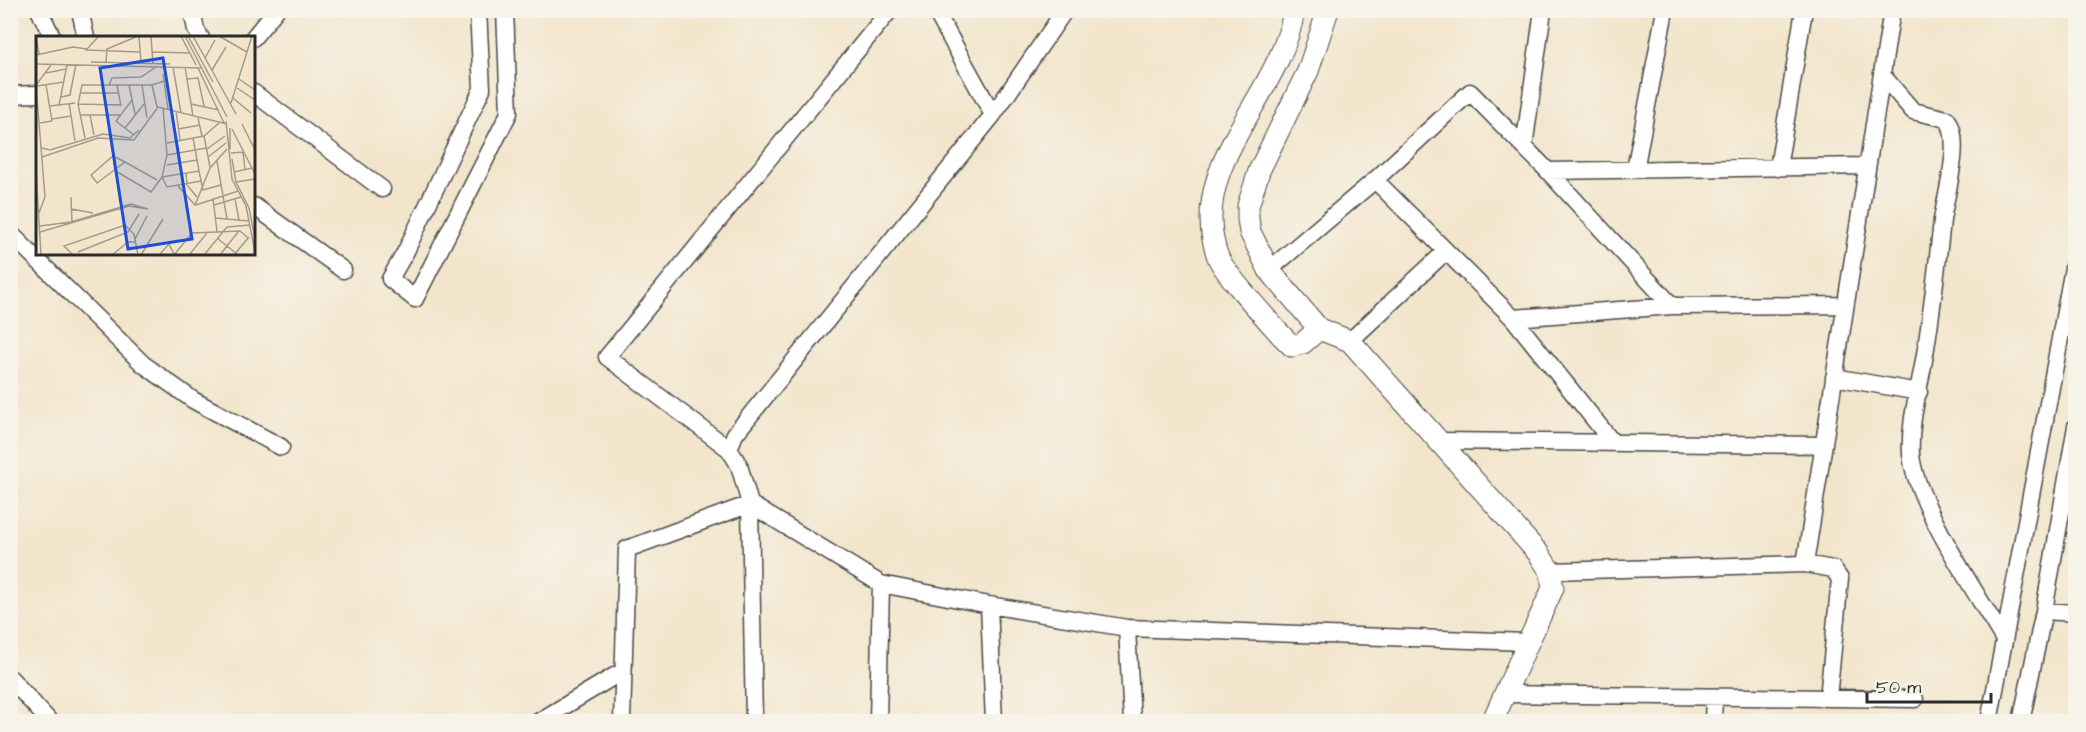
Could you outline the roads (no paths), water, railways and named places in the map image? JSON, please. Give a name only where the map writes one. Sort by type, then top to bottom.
[{"type":"street","points":[[39,10],[52,36]]},
{"type":"street","points":[[80,10],[86,36]]},
{"type":"street","points":[[192,10],[196,30],[200,36]]},
{"type":"street","points":[[255,36],[276,10]]},
{"type":"street","points":[[478,10],[482,89],[406,251],[390,279],[415,299],[509,113],[505,10]]},
{"type":"street","points":[[754,722],[750,504],[739,465],[729,449],[607,357],[890,10]]},
{"type":"street","points":[[935,10],[993,115]]},
{"type":"street","points":[[729,449],[735,434],[993,115],[1065,10]]},
{"type":"street","points":[[1294,10],[1291,32],[1268,83],[1237,133],[1220,173],[1209,215],[1218,258],[1281,335],[1292,346],[1303,343],[1319,329]]},
{"type":"street","points":[[1328,10],[1292,110],[1259,171],[1248,206],[1250,231],[1269,270],[1319,329],[1350,341],[1539,554],[1550,571],[1552,588],[1545,610],[1527,642],[1492,722]]},
{"type":"street","points":[[1524,147],[1543,10]]},
{"type":"street","points":[[1635,170],[1665,10]]},
{"type":"street","points":[[1778,168],[1804,10]]},
{"type":"street","points":[[1805,564],[1892,10]]},
{"type":"street","points":[[1280,55],[1310,65]]},
{"type":"street","points":[[1882,75],[1913,111],[1947,119],[1954,127],[1937,281],[1911,442],[1917,480],[1934,518],[2004,640]]},
{"type":"street","points":[[1269,270],[1375,180],[1470,92],[1548,171],[1672,306]]},
{"type":"street","points":[[11,96],[36,94]]},
{"type":"street","points":[[255,94],[382,189]]},
{"type":"street","points":[[1548,171],[1867,166]]},
{"type":"street","points":[[1375,180],[1513,318],[1612,443]]},
{"type":"street","points":[[255,207],[344,270]]},
{"type":"street","points":[[10,233],[143,364],[193,400],[281,447]]},
{"type":"street","points":[[1350,341],[1445,252]]},
{"type":"street","points":[[1989,722],[2071,303],[2076,252]]},
{"type":"street","points":[[1513,318],[1672,306],[1845,305]]},
{"type":"street","points":[[1834,377],[1919,392]]},
{"type":"street","points":[[2021,722],[2071,475],[2076,426]]},
{"type":"street","points":[[1438,441],[1823,445]]},
{"type":"street","points":[[750,504],[881,584],[989,605],[1127,628],[1527,642]]},
{"type":"street","points":[[622,722],[621,672],[627,549],[750,504]]},
{"type":"street","points":[[1550,571],[1805,564],[1833,569],[1840,579],[1828,698]]},
{"type":"street","points":[[878,722],[881,584]]},
{"type":"street","points":[[989,605],[994,722]]},
{"type":"street","points":[[2044,611],[2076,613]]},
{"type":"street","points":[[1127,628],[1132,722]]},
{"type":"street","points":[[538,722],[621,672]]},
{"type":"street","points":[[10,678],[50,722]]},
{"type":"street","points":[[1505,694],[1915,699]]},
{"type":"street","points":[[1713,722],[1714,697]]}]
